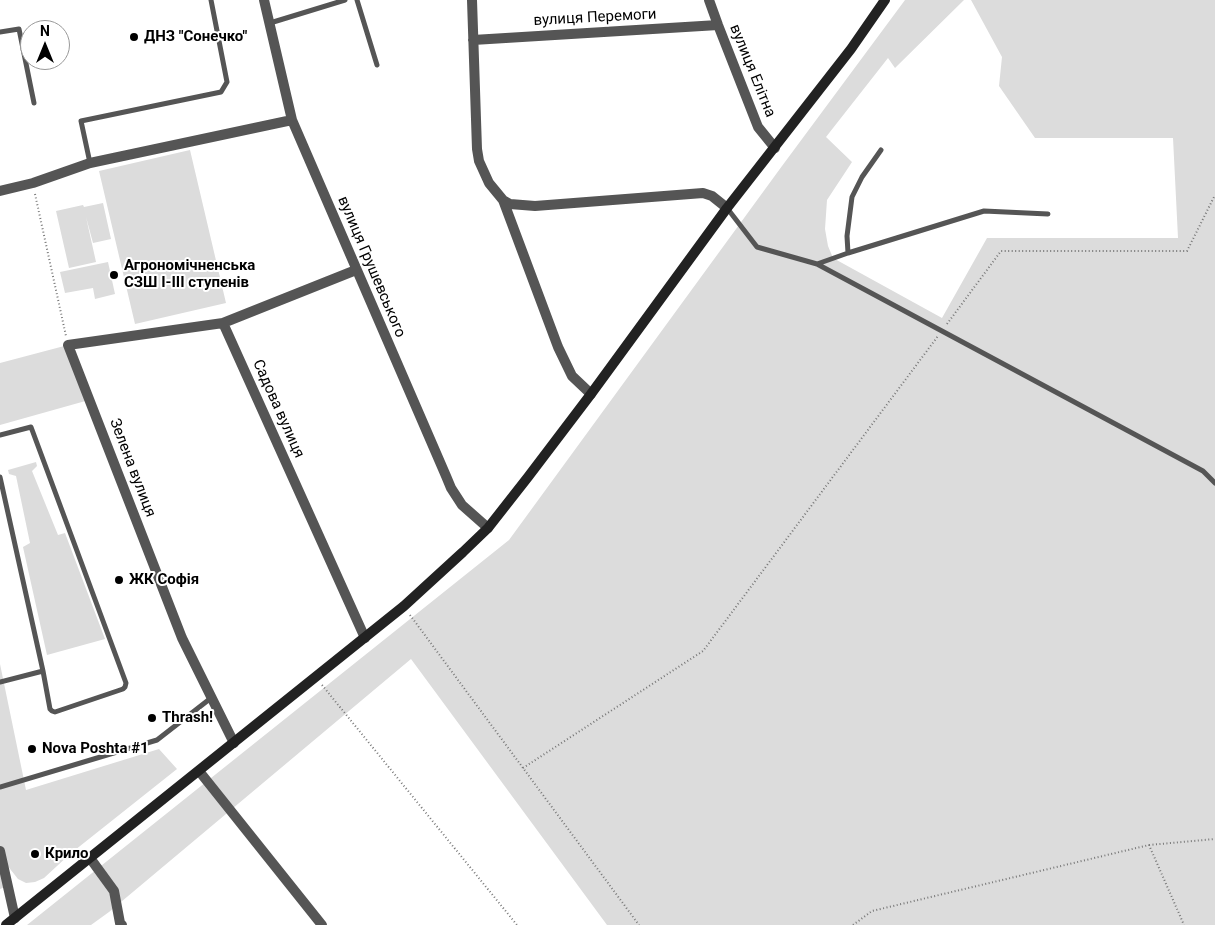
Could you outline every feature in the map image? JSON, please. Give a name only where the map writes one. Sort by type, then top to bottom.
[{"type":"main road","points":[[6,925],[404,606],[488,528],[591,394],[727,208],[852,49],[885,0]]},
{"type":"street","name":"вулиця Грушевського","points":[[264,0],[292,120],[451,488],[462,505],[488,528]]},
{"type":"street","points":[[472,0],[476,149],[479,161],[489,183],[503,200],[558,347],[572,376],[591,394]]},
{"type":"street","name":"вулиця Елітна","points":[[709,0],[758,127],[775,148]]},
{"type":"street","name":"вулиця Перемоги","points":[[473,40],[718,25]]},
{"type":"street","points":[[0,191],[33,183],[90,163],[292,120]]},
{"type":"street","points":[[503,200],[510,204],[535,206],[703,192],[712,196],[727,208]]},
{"type":"street","points":[[68,346],[223,323],[356,270]]},
{"type":"street","name":"Садова вулиця","points":[[223,323],[365,638]]},
{"type":"street","name":"Зелена вулиця","points":[[68,346],[182,638],[234,743]]},
{"type":"street","points":[[198,771],[322,925]]},
{"type":"street","points":[[0,851],[15,918]]},
{"type":"street","points":[[90,858],[114,891],[122,925]]},
{"type":"lane","points":[[90,163],[81,121],[221,92],[227,82],[211,0]]},
{"type":"lane","points":[[270,24],[345,0]]},
{"type":"lane","points":[[357,0],[377,65]]},
{"type":"lane","points":[[0,32],[19,29],[34,103]]},
{"type":"lane","points":[[848,253],[847,236],[852,197],[862,177],[880,150]]},
{"type":"lane","points":[[727,208],[757,247],[817,264],[1202,470],[1215,482]]},
{"type":"lane","points":[[817,264],[984,211],[1048,214]]},
{"type":"lane","points":[[0,435],[31,427],[126,683],[126,687],[123,689],[55,712],[52,712],[50,709],[0,477]]},
{"type":"lane","points":[[0,682],[43,671]]},
{"type":"lane","points":[[0,787],[157,740],[211,698]]},
{"type":"path","points":[[33,183],[68,346]]},
{"type":"path","points":[[523,768],[703,651],[1001,251],[1187,251],[1215,195]]},
{"type":"path","points":[[404,606],[638,925]]},
{"type":"path","points":[[315,677],[517,925]]},
{"type":"path","points":[[853,925],[872,911],[1149,845],[1215,838]]},
{"type":"path","points":[[1149,845],[1184,925]]},
{"type":"shaded area","points":[[905,0],[964,0],[895,68],[888,58],[826,137],[852,162],[827,200],[825,229],[828,246],[833,258],[942,318],[987,238],[1178,238],[1173,138],[1035,138],[999,86],[1002,57],[971,0],[1215,0],[1215,925],[607,925],[411,659],[109,912],[91,925],[27,925],[509,540]]},
{"type":"shaded area","points":[[190,150],[226,303],[135,324],[99,171]]},
{"type":"shaded area","points":[[103,203],[111,239],[93,243],[86,217],[96,262],[69,268],[56,211]]},
{"type":"shaded area","points":[[108,262],[115,294],[95,299],[93,288],[65,293],[60,272]]},
{"type":"shaded area","points":[[68,345],[89,400],[0,425],[0,363]]},
{"type":"shaded area","points":[[36,462],[37,466],[32,471],[58,535],[65,533],[105,639],[47,655],[23,547],[30,543],[16,476],[9,474],[8,470]]},
{"type":"shaded area","points":[[0,664],[26,790],[159,749],[177,769],[70,854],[44,878],[26,883],[18,879],[3,860],[8,886],[0,889]]},
{"type":"place","name":"ДНЗ \"Сонечко\"","points":[[134,37]]},
{"type":"place","name":"Агрономічненська СЗШ І-ІІІ ступенів","points":[[114,275]]},
{"type":"place","name":"ЖК Софія","points":[[119,580]]},
{"type":"place","name":"Thrash!","points":[[152,718]]},
{"type":"place","name":"Nova Poshta #1","points":[[32,749]]},
{"type":"place","name":"Крило","points":[[35,854]]}]
